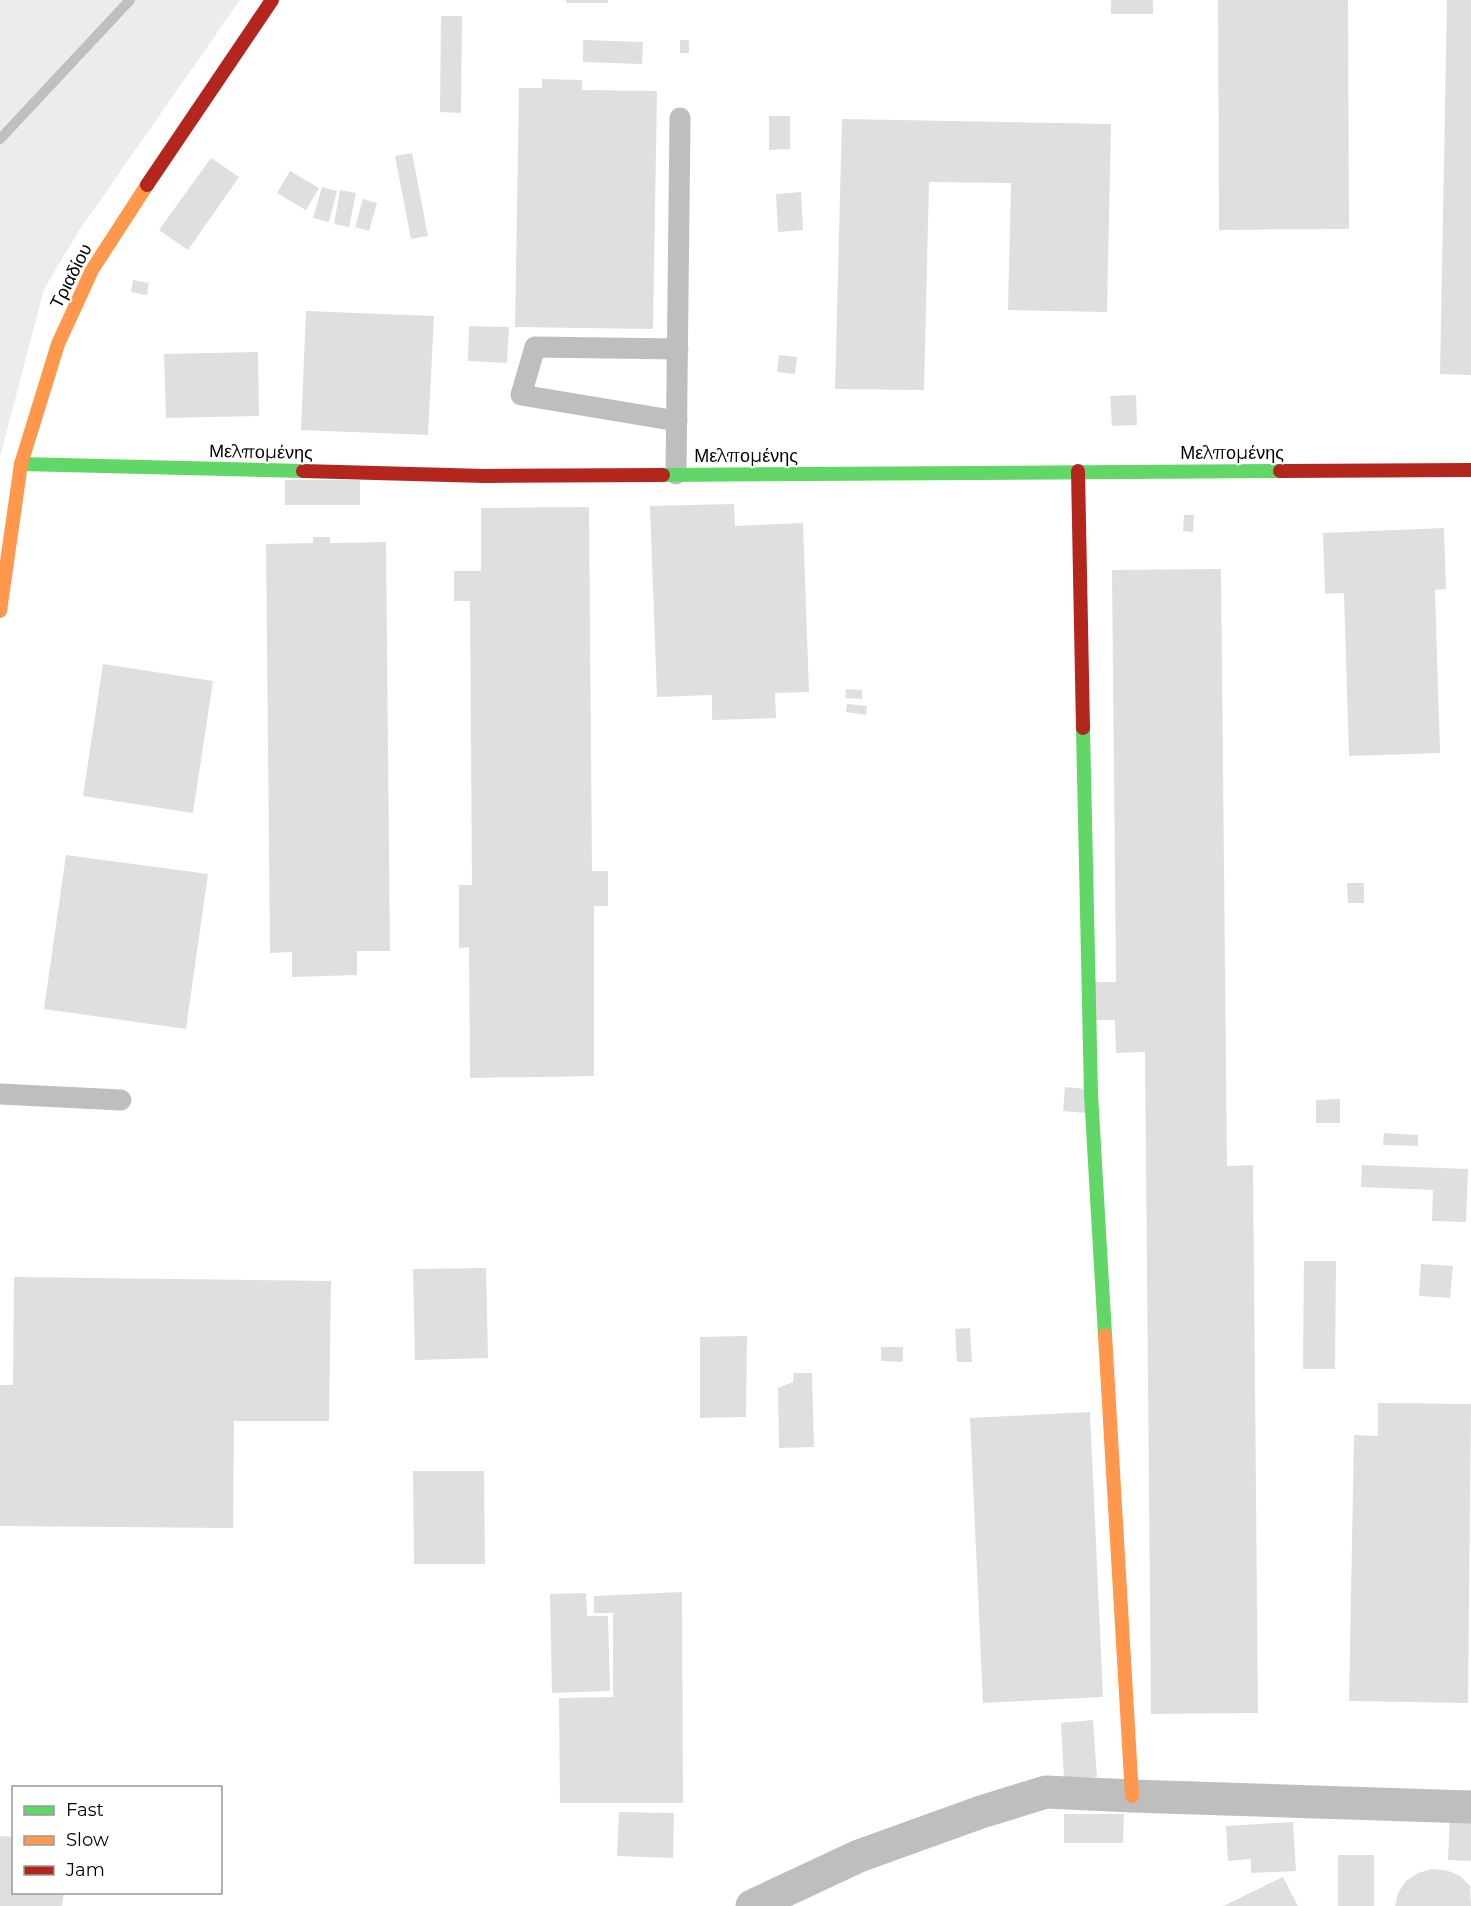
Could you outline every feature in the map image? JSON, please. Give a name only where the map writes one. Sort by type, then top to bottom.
[{"type":"street","name":"Τριαδίου","points":[[0,611],[21,465],[39,398],[58,344],[92,270],[120,225],[273,0]]},
{"type":"street","name":"Μελπομένης","points":[[21,465],[485,476],[1471,470]]},
{"type":"street","points":[[1078,471],[1091,1094],[1132,1796]]},
{"type":"street","points":[[752,1906],[859,1856],[981,1812],[1046,1792],[1471,1807]]},
{"type":"lane","points":[[676,474],[680,118]]},
{"type":"lane","points":[[677,421],[520,394],[535,347],[678,349]]},
{"type":"lane","points":[[0,1094],[121,1100]]},
{"type":"shaded area","points":[[0,0],[240,0],[78,232],[44,289],[0,457]]},
{"type":"building","points":[[566,0],[608,0],[608,3],[566,3]]},
{"type":"building","points":[[1111,0],[1153,0],[1153,14],[1111,14]]},
{"type":"building","points":[[1218,0],[1348,0],[1349,229],[1219,230]]},
{"type":"building","points":[[1447,0],[1471,0],[1471,375],[1440,374]]},
{"type":"building","points":[[441,16],[462,16],[461,113],[440,112]]},
{"type":"building","points":[[583,40],[643,42],[642,64],[583,62]]},
{"type":"building","points":[[680,40],[689,40],[689,53],[680,53]]},
{"type":"building","points":[[542,79],[582,80],[582,90],[657,91],[653,329],[515,327],[519,88],[542,88]]},
{"type":"building","points":[[769,116],[790,116],[790,149],[769,150]]},
{"type":"building","points":[[842,119],[1111,124],[1107,312],[1008,310],[1011,183],[929,182],[924,390],[835,389]]},
{"type":"building","points":[[412,153],[428,236],[411,239],[395,156]]},
{"type":"building","points":[[211,158],[239,177],[188,250],[159,230]]},
{"type":"building","points":[[290,171],[319,188],[306,210],[277,193]]},
{"type":"building","points":[[322,187],[337,191],[329,222],[313,218]]},
{"type":"building","points":[[340,190],[356,193],[349,227],[334,224]]},
{"type":"building","points":[[801,192],[803,230],[778,232],[776,194]]},
{"type":"building","points":[[363,199],[377,203],[369,231],[355,227]]},
{"type":"building","points":[[133,280],[149,283],[147,295],[131,292]]},
{"type":"building","points":[[306,311],[434,316],[428,435],[301,430]]},
{"type":"building","points":[[469,326],[509,327],[507,363],[468,361]]},
{"type":"building","points":[[258,352],[259,416],[166,418],[164,354]]},
{"type":"building","points":[[779,355],[797,357],[795,374],[777,372]]},
{"type":"building","points":[[1136,395],[1137,425],[1112,426],[1110,396]]},
{"type":"building","points":[[285,480],[360,480],[360,505],[285,505]]},
{"type":"building","points":[[734,504],[735,526],[803,523],[809,692],[775,693],[776,718],[712,720],[712,695],[657,697],[650,506]]},
{"type":"building","points":[[589,507],[592,871],[608,871],[608,906],[594,906],[594,1076],[470,1078],[469,947],[459,948],[459,885],[472,885],[470,601],[454,601],[454,571],[481,571],[481,508]]},
{"type":"building","points":[[1184,515],[1194,515],[1193,532],[1183,531]]},
{"type":"building","points":[[1444,528],[1446,589],[1435,590],[1440,753],[1349,756],[1344,593],[1325,594],[1323,533]]},
{"type":"building","points":[[313,537],[330,537],[330,543],[386,542],[390,951],[357,951],[357,975],[292,977],[292,952],[270,953],[266,544],[313,543]]},
{"type":"building","points":[[1221,569],[1227,1166],[1253,1165],[1258,1713],[1151,1714],[1145,1052],[1116,1053],[1115,1020],[1093,1020],[1093,982],[1116,982],[1112,570]]},
{"type":"building","points":[[103,664],[213,681],[193,813],[83,796]]},
{"type":"building","points":[[846,689],[862,690],[862,699],[845,698]]},
{"type":"building","points":[[847,704],[867,706],[866,715],[846,712]]},
{"type":"building","points":[[66,855],[208,874],[186,1029],[44,1009]]},
{"type":"building","points":[[1347,883],[1364,883],[1364,903],[1348,903]]},
{"type":"building","points":[[1065,1087],[1087,1089],[1085,1113],[1063,1111]]},
{"type":"building","points":[[1340,1099],[1340,1123],[1316,1123],[1316,1100]]},
{"type":"building","points":[[1384,1133],[1418,1135],[1418,1146],[1383,1145]]},
{"type":"building","points":[[1362,1165],[1468,1169],[1466,1222],[1432,1221],[1433,1190],[1361,1187]]},
{"type":"building","points":[[1304,1261],[1336,1261],[1335,1369],[1303,1369]]},
{"type":"building","points":[[1421,1264],[1453,1266],[1450,1298],[1419,1296]]},
{"type":"building","points":[[486,1268],[488,1358],[415,1360],[413,1269]]},
{"type":"building","points":[[14,1277],[331,1281],[329,1421],[234,1421],[233,1528],[0,1526],[0,1385],[13,1385]]},
{"type":"building","points":[[970,1328],[972,1362],[957,1362],[955,1329]]},
{"type":"building","points":[[747,1336],[746,1417],[700,1418],[700,1337]]},
{"type":"building","points":[[881,1347],[903,1347],[903,1362],[881,1361]]},
{"type":"building","points":[[794,1373],[812,1373],[814,1447],[779,1448],[778,1388],[793,1382]]},
{"type":"building","points":[[1378,1403],[1471,1404],[1468,1703],[1349,1701],[1354,1435],[1378,1436]]},
{"type":"building","points":[[1090,1412],[1103,1697],[983,1703],[970,1418]]},
{"type":"building","points":[[413,1471],[484,1471],[485,1564],[414,1564]]},
{"type":"building","points":[[682,1592],[683,1803],[560,1803],[559,1698],[613,1697],[613,1613],[594,1613],[594,1596]]},
{"type":"building","points":[[586,1593],[587,1616],[608,1616],[610,1691],[552,1693],[550,1594]]},
{"type":"building","points":[[1093,1720],[1097,1777],[1064,1779],[1061,1723]]},
{"type":"building","points":[[619,1812],[674,1813],[673,1858],[617,1856]]},
{"type":"building","points":[[1064,1814],[1124,1814],[1123,1843],[1064,1843]]},
{"type":"building","points":[[1450,1818],[1471,1818],[1471,1861],[1448,1860]]},
{"type":"building","points":[[1293,1822],[1296,1871],[1251,1873],[1251,1859],[1228,1861],[1226,1826]]},
{"type":"building","points":[[0,1836],[12,1837],[12,1894],[64,1894],[62,1906],[0,1906]]},
{"type":"building","points":[[1338,1855],[1374,1855],[1374,1906],[1338,1906]]},
{"type":"building","points":[[1432,1869],[1446,1870],[1460,1876],[1470,1886],[1471,1906],[1395,1906],[1398,1893],[1406,1881],[1418,1873]]},
{"type":"building","points":[[1283,1877],[1298,1906],[1223,1906],[1244,1896]]},
{"type":"waterway","points":[[0,139],[130,0]]},
{"type":"traffic: fast","points":[[21,464],[303,471]]},
{"type":"traffic: fast","points":[[663,475],[1280,471]]},
{"type":"traffic: fast","points":[[1083,728],[1091,1094],[1105,1335]]},
{"type":"traffic: slow","points":[[0,611],[21,464],[58,344],[92,270],[147,185]]},
{"type":"traffic: slow","points":[[1105,1335],[1132,1796]]},
{"type":"traffic: jam","points":[[147,185],[272,0]]},
{"type":"traffic: jam","points":[[1280,471],[1471,470]]},
{"type":"traffic: jam","points":[[303,471],[485,476],[663,475]]},
{"type":"traffic: jam","points":[[1078,471],[1083,728]]}]
